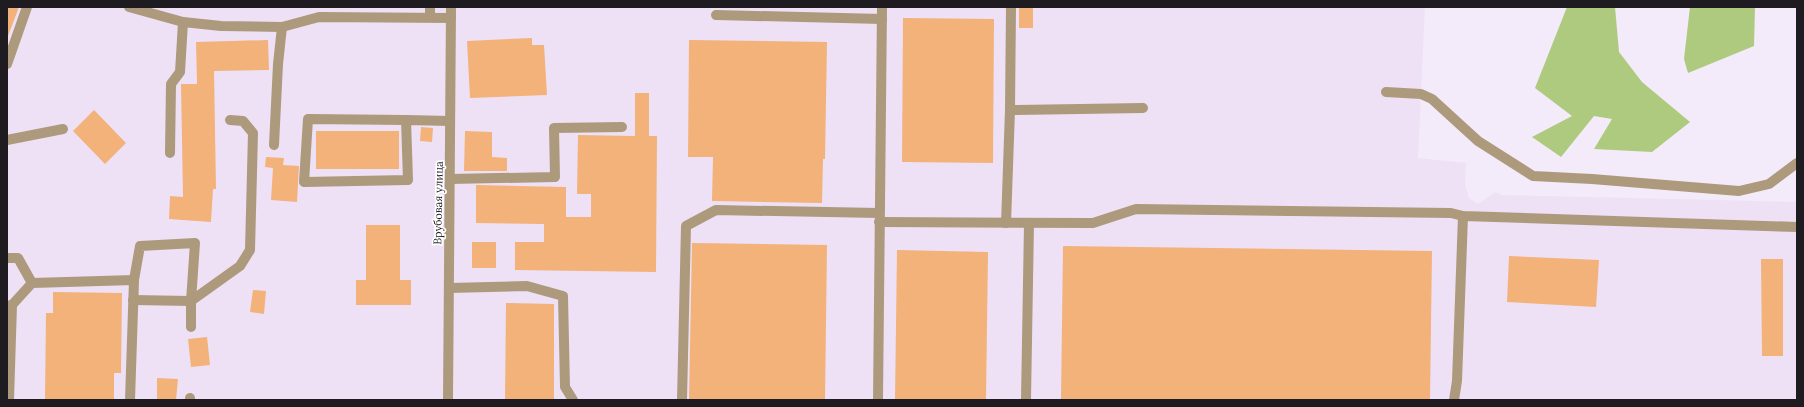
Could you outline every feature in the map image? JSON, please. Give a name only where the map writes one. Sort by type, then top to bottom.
[{"type":"street","points":[[7,64],[26,7]]},
{"type":"street","points":[[129,7],[183,22],[221,26],[282,27],[320,17],[430,12],[451,18]]},
{"type":"street","name":"Врубовая улица","points":[[448,400],[451,7]]},
{"type":"street","points":[[878,400],[882,7]]},
{"type":"street","points":[[1006,223],[1010,110],[1011,7]]},
{"type":"street","points":[[716,15],[882,19]]},
{"type":"street","points":[[170,153],[171,84],[180,72],[183,22]]},
{"type":"street","points":[[274,145],[278,64],[282,27]]},
{"type":"street","points":[[1386,92],[1421,94],[1432,100],[1478,141],[1532,176],[1592,179],[1739,191],[1769,184],[1797,163]]},
{"type":"street","points":[[1010,110],[1143,108]]},
{"type":"street","points":[[406,120],[408,180],[304,182],[308,119],[406,120],[450,121]]},
{"type":"street","points":[[133,300],[191,301],[240,266],[250,250],[253,133],[243,121],[230,120]]},
{"type":"street","points":[[450,178],[555,177],[554,128],[622,127]]},
{"type":"street","points":[[7,140],[63,129]]},
{"type":"street","points":[[682,400],[686,226],[716,210],[1006,223],[1093,223],[1136,209],[1451,213],[1463,216],[1797,227]]},
{"type":"street","points":[[1454,400],[1457,381],[1463,216]]},
{"type":"street","points":[[1026,400],[1029,223]]},
{"type":"street","points":[[130,400],[134,280],[140,246],[195,243],[191,301],[191,327]]},
{"type":"street","points":[[7,258],[18,258],[32,283]]},
{"type":"street","points":[[9,400],[10,306],[32,283],[134,280]]},
{"type":"street","points":[[449,288],[527,286],[563,296],[564,387],[573,400]]},
{"type":"shaded area","points":[[7,7],[1425,7],[1418,158],[1466,163],[1465,184],[1469,198],[1478,204],[1495,192],[1501,195],[1797,202],[1797,400],[7,400]]},
{"type":"green space","points":[[1567,7],[1615,7],[1619,52],[1642,82],[1690,122],[1652,152],[1594,149],[1612,119],[1594,116],[1561,157],[1532,137],[1572,116],[1535,88]]},
{"type":"green space","points":[[1690,7],[1755,7],[1754,46],[1688,73],[1684,59]]},
{"type":"building","points":[[7,7],[19,7],[8,36],[7,36]]},
{"type":"building","points":[[1019,8],[1033,8],[1033,28],[1019,28]]},
{"type":"building","points":[[903,18],[994,19],[993,163],[902,162]]},
{"type":"building","points":[[532,38],[532,45],[544,45],[547,95],[470,98],[467,41]]},
{"type":"building","points":[[268,40],[269,70],[214,71],[216,189],[213,189],[211,222],[169,219],[170,196],[183,197],[181,84],[197,84],[196,42]]},
{"type":"building","points":[[689,40],[827,42],[825,159],[823,159],[822,203],[712,201],[713,157],[688,157]]},
{"type":"building","points":[[635,93],[649,93],[649,136],[657,136],[656,272],[515,270],[515,242],[544,242],[544,224],[476,223],[476,185],[566,187],[566,217],[591,217],[591,194],[577,194],[578,135],[635,136]]},
{"type":"building","points":[[94,110],[126,143],[105,164],[73,131]]},
{"type":"building","points":[[421,127],[433,128],[432,142],[420,141]]},
{"type":"building","points":[[316,131],[399,131],[399,169],[316,169]]},
{"type":"building","points":[[465,131],[492,132],[492,157],[507,158],[507,171],[464,171]]},
{"type":"building","points":[[266,157],[284,158],[283,165],[299,166],[297,202],[271,200],[273,168],[265,167]]},
{"type":"building","points":[[366,225],[400,225],[400,280],[411,280],[411,305],[356,305],[356,280],[366,280]]},
{"type":"building","points":[[472,242],[496,242],[496,268],[472,268]]},
{"type":"building","points":[[692,243],[827,245],[825,400],[689,400]]},
{"type":"building","points":[[1063,246],[1432,251],[1430,400],[1061,400]]},
{"type":"building","points":[[897,250],[988,252],[986,400],[895,400]]},
{"type":"building","points":[[1509,256],[1599,260],[1596,307],[1507,302]]},
{"type":"building","points":[[1761,259],[1783,259],[1783,356],[1762,356]]},
{"type":"building","points":[[253,290],[266,291],[264,314],[250,312]]},
{"type":"building","points":[[53,292],[122,293],[121,373],[114,373],[114,400],[45,400],[46,313],[53,313]]},
{"type":"building","points":[[506,303],[554,304],[554,400],[505,400]]},
{"type":"building","points":[[207,337],[210,365],[191,367],[188,339]]},
{"type":"building","points":[[157,378],[178,379],[176,400],[157,400]]}]
